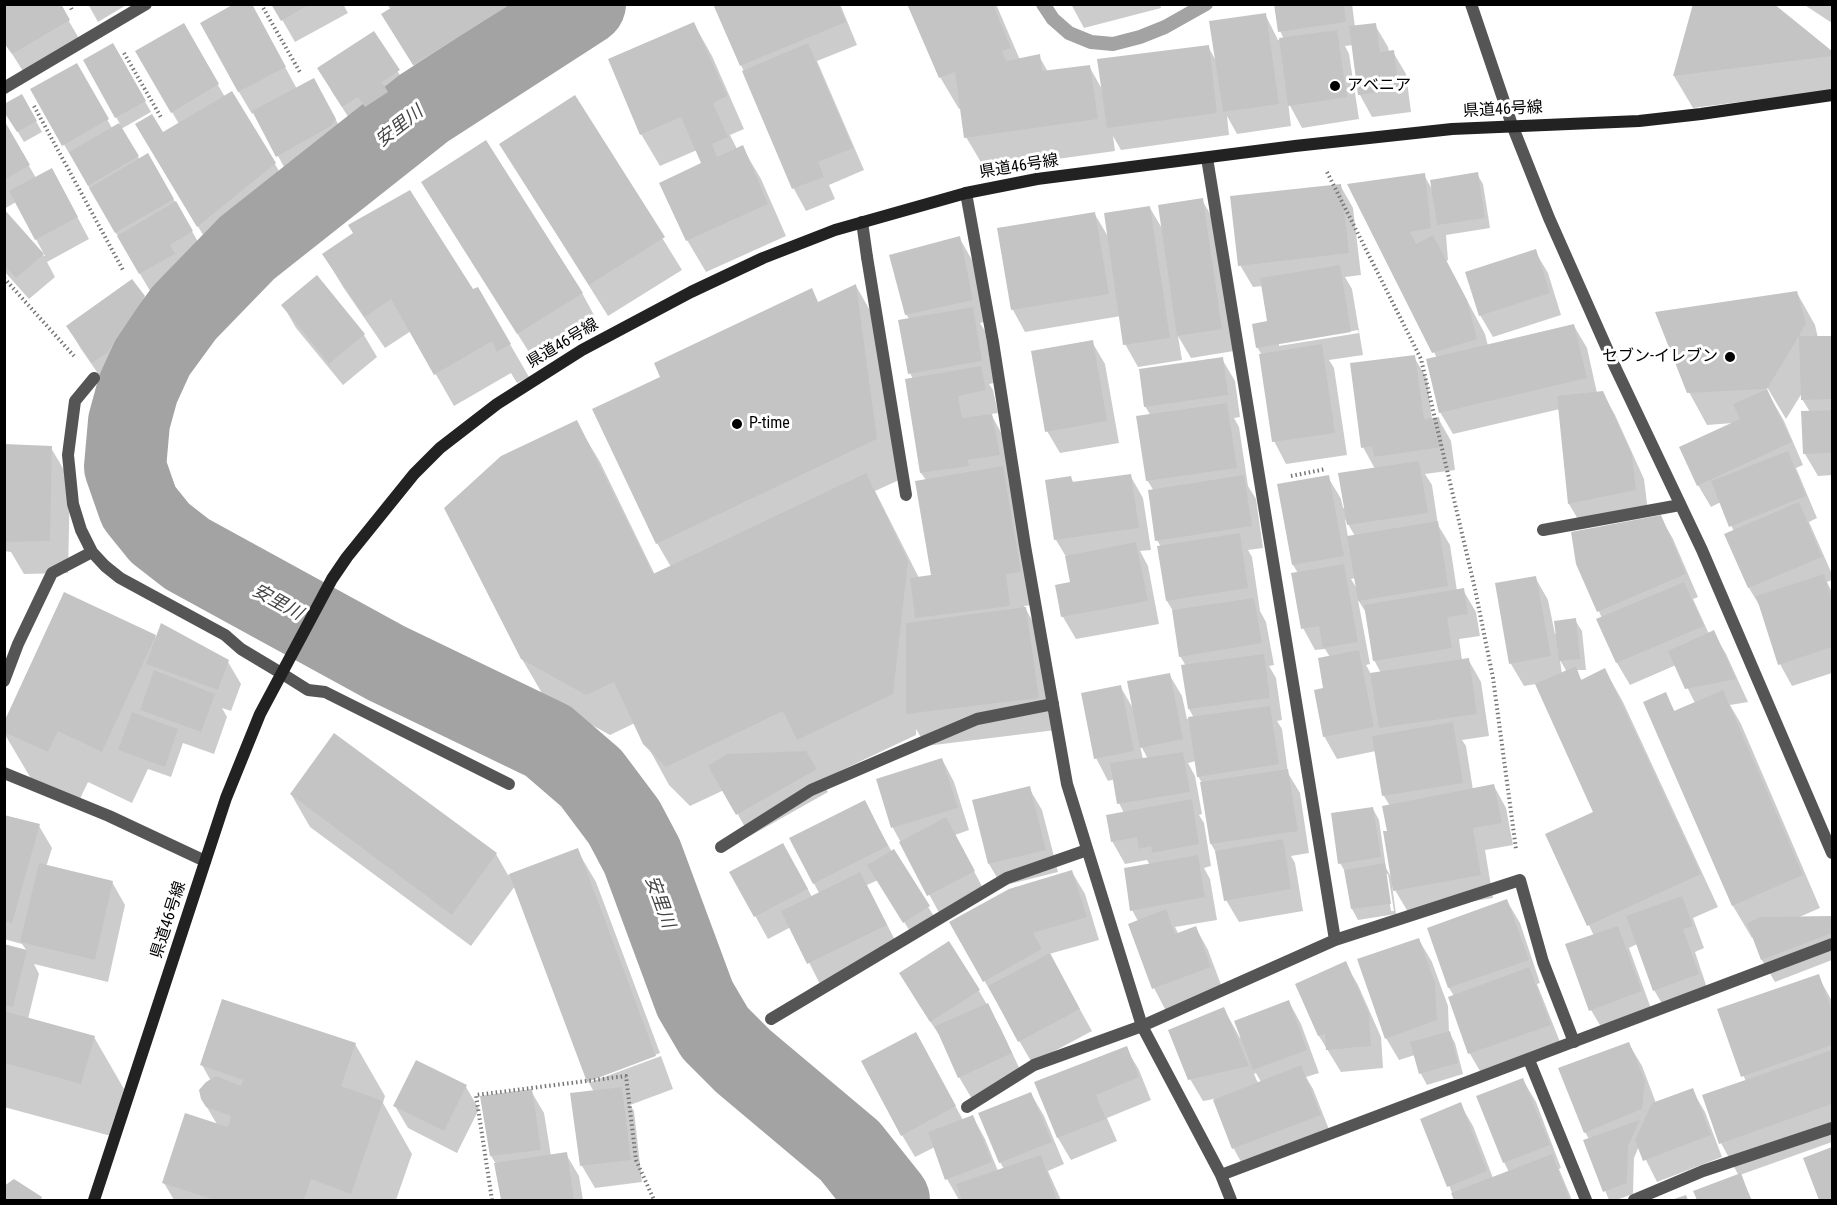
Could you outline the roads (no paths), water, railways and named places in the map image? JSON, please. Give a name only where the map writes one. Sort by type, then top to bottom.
[{"type":"main road","name":"県道46号線","points":[[94,1200],[205,861],[243,754],[280,673],[332,579],[386,506],[440,448],[497,404],[582,350],[691,292],[763,258],[835,230],[966,193],[1037,179],[1295,146],[1452,129],[1639,121],[1833,95]]},
{"type":"street","points":[[4,88],[146,4]]},
{"type":"street","points":[[1472,4],[1512,125],[1549,218],[1616,369],[1706,561],[1833,853]]},
{"type":"street","points":[[1207,158],[1335,940]]},
{"type":"street","points":[[966,193],[1067,784],[1142,1026],[1221,1175],[1231,1200]]},
{"type":"street","points":[[862,222],[906,495]]},
{"type":"street","points":[[94,378],[75,401],[68,454],[73,504],[81,530],[92,552],[105,567],[120,578],[225,635],[241,649],[308,690],[324,692],[509,784]]},
{"type":"street","points":[[1543,530],[1680,505]]},
{"type":"street","points":[[4,681],[18,644],[52,573],[92,552]]},
{"type":"street","points":[[721,847],[811,790],[860,768],[978,719],[1053,704]]},
{"type":"street","points":[[4,773],[109,816],[205,861]]},
{"type":"street","points":[[771,1019],[1007,878],[1087,850]]},
{"type":"street","points":[[967,1107],[1034,1065],[1142,1026],[1335,940],[1520,880],[1543,962],[1574,1042]]},
{"type":"street","points":[[1221,1175],[1833,945]]},
{"type":"street","points":[[1529,1060],[1587,1200]]},
{"type":"street","points":[[1634,1200],[1702,1171],[1833,1128]]},
{"type":"waterway","name":"安里川","points":[[585,4],[424,108],[247,248],[184,313],[154,354],[138,389],[129,422],[125,467],[139,507],[160,533],[187,554],[386,663],[548,741],[591,778],[624,822],[642,856],[695,999],[715,1033],[743,1061],[850,1151],[889,1200]]},
{"type":"waterway","points":[[1043,4],[1053,19],[1069,33],[1091,42],[1113,44],[1165,27],[1206,4]]},
{"type":"place","name":"アベニア","points":[[1335,86]]},
{"type":"place","name":"セブン-イレブン","points":[[1730,357]]},
{"type":"place","name":"P-time","points":[[737,424]]}]
